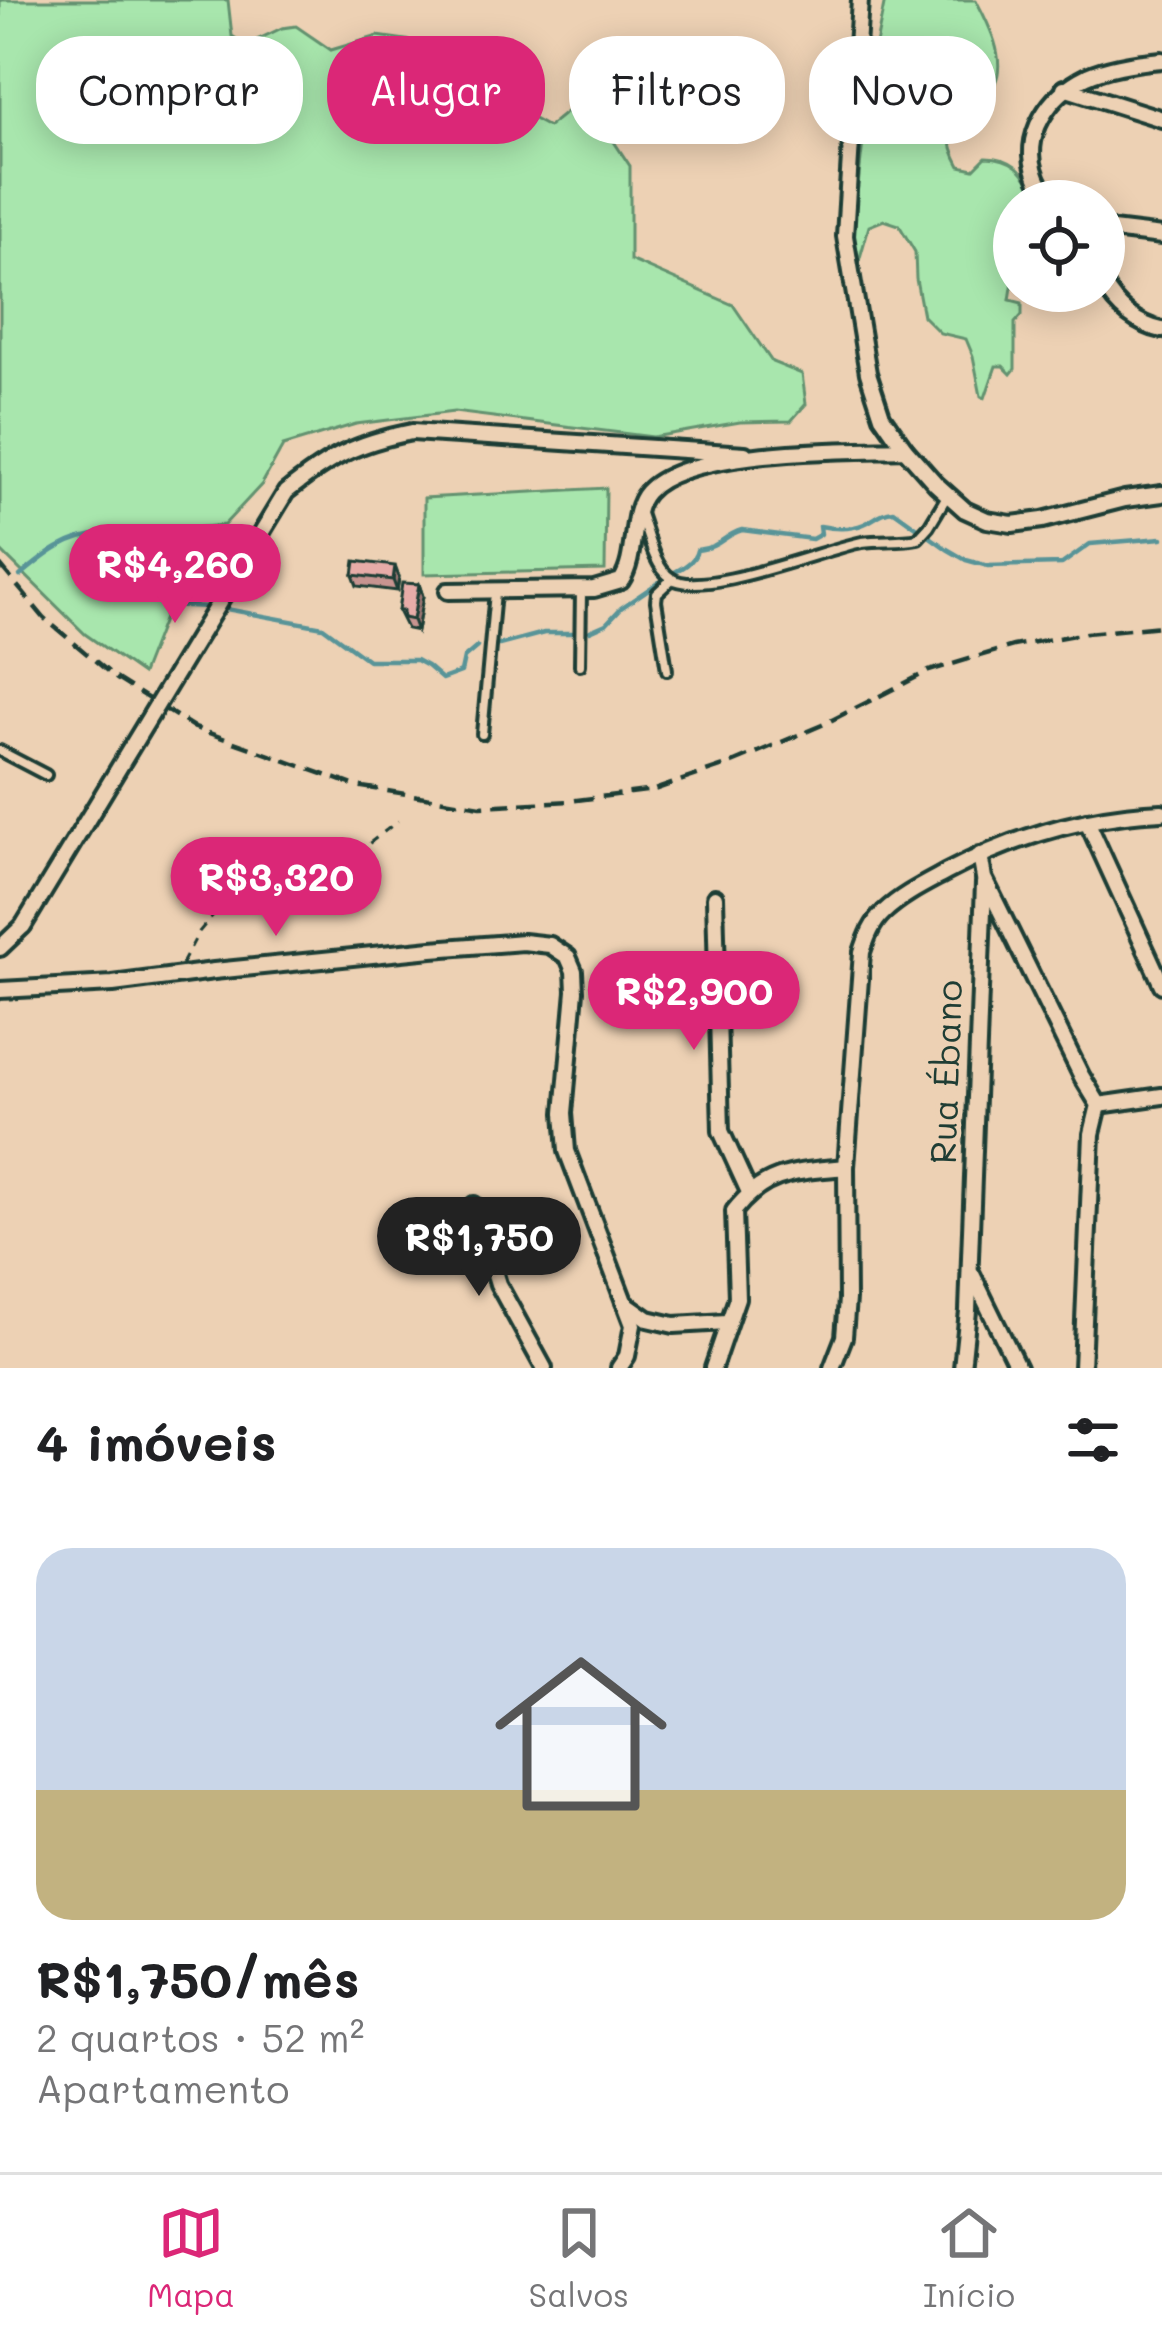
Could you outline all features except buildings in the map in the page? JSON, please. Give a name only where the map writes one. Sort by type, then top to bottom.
[{"type":"street","points":[[860,0],[845,236],[868,373],[882,416],[904,449],[947,496],[987,520],[1012,524],[1043,520],[1162,494]]},
{"type":"street","points":[[1038,180],[1031,154],[1033,137],[1064,88],[1092,74],[1162,60]]},
{"type":"street","points":[[1064,88],[1162,119]]},
{"type":"street","points":[[1125,232],[1162,236]]},
{"type":"street","points":[[1125,311],[1162,330]]},
{"type":"street","points":[[0,948],[23,926],[286,492],[322,463],[366,441],[412,432],[768,455],[904,449]]},
{"type":"street","points":[[448,591],[613,586],[628,571],[645,494],[679,471],[768,455]]},
{"type":"street","points":[[832,1368],[844,1337],[846,1167],[862,952],[868,932],[881,914],[911,891],[1018,839],[1087,821],[1162,812]]},
{"type":"street","points":[[1087,821],[1162,986]]},
{"type":"street","points":[[980,855],[984,878],[1099,1105],[1092,1134],[1082,1368]]},
{"type":"street","name":"Rua Ébano","points":[[962,1368],[984,878]]},
{"type":"street","points":[[715,897],[721,1131],[749,1192]]},
{"type":"street","points":[[0,990],[113,984],[432,949],[523,942],[550,945],[568,957],[574,971],[564,1114],[567,1151],[633,1325],[628,1353],[619,1368]]},
{"type":"street","points":[[1099,1105],[1162,1096]]},
{"type":"street","points":[[713,1368],[737,1298],[734,1210],[749,1192],[793,1172],[846,1167]]},
{"type":"street","points":[[474,1205],[498,1284],[544,1368]]},
{"type":"street","points":[[970,1269],[1018,1368]]},
{"type":"street","points":[[622,1300],[648,1319],[674,1325],[727,1322]]},
{"type":"lane","points":[[639,509],[661,568],[679,582],[700,583],[860,543],[918,538],[947,496]]},
{"type":"lane","points":[[667,670],[656,601],[657,593],[672,579]]},
{"type":"lane","points":[[580,665],[581,589]]},
{"type":"lane","points":[[482,734],[495,592]]},
{"type":"lane","points":[[0,752],[46,775]]},
{"type":"path","points":[[176,976],[214,914],[309,890],[398,821]]},
{"type":"green space","points":[[0,0],[228,0],[232,36],[36,36],[36,144],[303,144],[303,36],[265,36],[296,26],[327,47],[327,144],[545,144],[545,125],[569,110],[569,144],[616,144],[630,166],[630,260],[733,305],[772,362],[802,374],[806,404],[791,421],[740,422],[653,437],[454,412],[356,424],[283,446],[262,484],[224,525],[193,528],[177,549],[174,592],[142,674],[85,634],[0,550]]},
{"type":"green space","points":[[885,0],[976,0],[992,36],[878,36]]},
{"type":"green space","points":[[863,144],[952,144],[960,166],[974,169],[986,157],[997,158],[1026,176],[1029,180],[993,180],[993,312],[1022,312],[1015,323],[1011,374],[996,366],[985,398],[981,396],[966,339],[940,333],[923,316],[915,252],[899,225],[884,220],[869,226],[859,261],[853,256]]},
{"type":"green space","points":[[606,488],[605,570],[424,574],[424,498]]},
{"type":"waterway","points":[[671,574],[691,562],[697,550],[742,530],[812,539],[821,534],[820,526],[853,527],[894,511],[947,549],[988,566],[1062,564],[1090,544],[1162,538]]},
{"type":"waterway","points":[[20,576],[68,542],[103,534],[118,556],[129,588],[167,605],[209,607]]},
{"type":"waterway","points":[[590,631],[659,582]]},
{"type":"waterway","points":[[221,608],[323,627],[368,660],[416,660],[442,679],[461,672],[464,658],[477,647]]},
{"type":"waterway","points":[[499,645],[544,633],[574,633]]},
{"type":"railway","points":[[0,565],[44,618],[117,679],[195,728],[356,786],[481,806],[654,790],[822,725],[929,671],[1013,646],[1162,626]]}]
